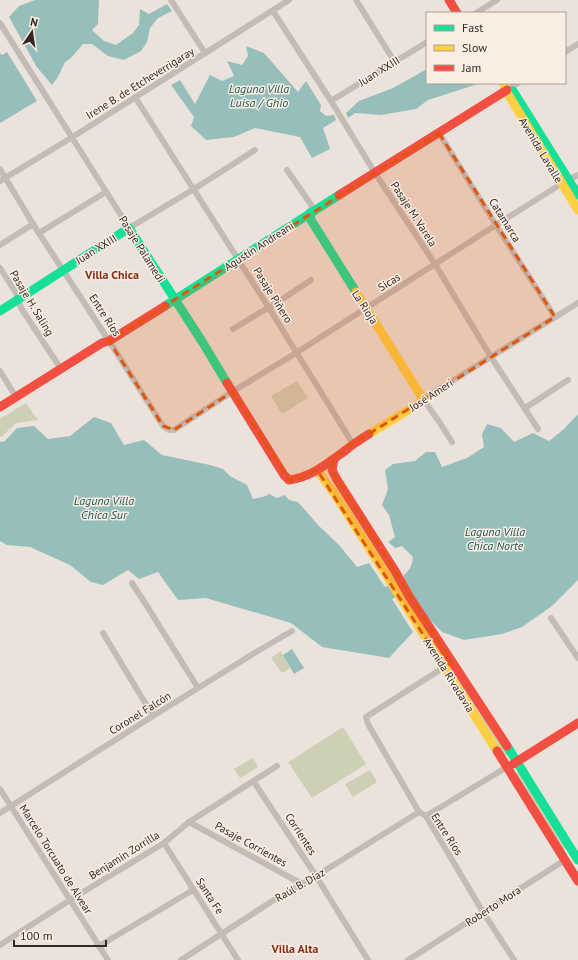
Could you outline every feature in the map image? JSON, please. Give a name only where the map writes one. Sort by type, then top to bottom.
[{"type":"street","points":[[172,0],[205,53]]},
{"type":"street","name":"Irene B. de Etcheverrigaray","points":[[3,180],[290,0]]},
{"type":"street","points":[[356,0],[394,61]]},
{"type":"street","points":[[449,0],[456,12]]},
{"type":"street","points":[[478,12],[497,0]]},
{"type":"street","name":"Pasaje M. Varela","points":[[273,10],[538,429]]},
{"type":"street","name":"Pasaje Palamedi","points":[[0,23],[71,138],[203,343],[284,474]]},
{"type":"street","name":"Juan XXIII","points":[[331,101],[426,43]]},
{"type":"street","points":[[566,51],[578,44]]},
{"type":"street","name":"Agustín Andreani","points":[[0,407],[61,368],[174,300],[438,133],[505,86]]},
{"type":"street","name":"Avenida Lavalle","points":[[505,86],[512,90],[565,182],[578,210]]},
{"type":"street","name":"Pasaje Piñero","points":[[135,98],[270,308],[296,353],[353,444]]},
{"type":"street","name":"Catamarca","points":[[438,133],[555,317]]},
{"type":"street","name":"Juan XXIII","points":[[0,311],[129,228],[255,150]]},
{"type":"street","name":"Entre Ríos","points":[[0,169],[3,180],[109,340],[163,426],[169,430]]},
{"type":"street","name":"La Rioja","points":[[287,170],[312,206],[310,213],[311,220],[365,308],[452,442]]},
{"type":"street","name":"Sicas","points":[[169,430],[174,430],[578,174]]},
{"type":"street","name":"Avenida Lavalle","points":[[565,182],[578,194]]},
{"type":"street","points":[[39,233],[106,192]]},
{"type":"street","points":[[0,245],[33,224]]},
{"type":"street","name":"Pasaje H. Saling","points":[[0,268],[16,293],[21,308],[61,368]]},
{"type":"street","points":[[233,329],[264,310],[270,308],[311,280]]},
{"type":"street","name":"José Ameri","points":[[284,474],[289,480],[295,480],[317,470],[353,444],[417,405],[423,399],[578,303]]},
{"type":"street","points":[[0,372],[16,397]]},
{"type":"street","points":[[525,408],[568,380]]},
{"type":"street","name":"Avenida Rivadavia","points":[[334,459],[332,470],[336,478],[399,577],[405,598],[444,667],[578,881]]},
{"type":"street","name":"Avenida Rivadavia","points":[[317,470],[334,493],[389,579],[405,598],[452,662],[577,855]]},
{"type":"street","points":[[132,583],[198,688]]},
{"type":"street","points":[[551,618],[578,658]]},
{"type":"street","name":"Coronel Falcón","points":[[0,813],[153,716],[292,631]]},
{"type":"street","points":[[104,633],[153,716]]},
{"type":"street","points":[[444,667],[452,662]]},
{"type":"street","name":"Entre Ríos","points":[[444,667],[366,717],[368,724],[418,812],[426,816],[483,912],[514,960]]},
{"type":"street","points":[[426,816],[578,723]]},
{"type":"street","name":"Benjamín Zorrilla","points":[[0,945],[70,900],[164,843],[189,822],[277,766]]},
{"type":"street","name":"Corrientes","points":[[254,782],[316,876],[368,960]]},
{"type":"street","name":"Marcelo Torcuato de Alvear","points":[[0,789],[108,960]]},
{"type":"street","name":"Raúl B. Díaz","points":[[181,960],[274,900],[316,876],[418,812]]},
{"type":"street","name":"Pasaje Corrientes","points":[[189,822],[302,884]]},
{"type":"street","name":"Santa Fe","points":[[164,843],[238,960]]},
{"type":"street","name":"Roberto Mora","points":[[408,960],[565,860],[577,855]]},
{"type":"street","points":[[99,946],[193,890]]},
{"type":"highlighted area","points":[[439,133],[555,317],[353,444],[334,459],[332,470],[452,662],[444,667],[317,470],[295,480],[289,480],[232,392],[174,430],[163,426],[109,341]]},
{"type":"green space","points":[[297,381],[308,398],[282,414],[271,396]]},
{"type":"green space","points":[[26,403],[38,420],[16,423],[0,438],[0,419]]},
{"type":"green space","points":[[281,651],[290,668],[282,673],[271,658]]},
{"type":"green space","points":[[456,671],[508,754],[505,756],[452,672]]},
{"type":"green space","points":[[343,727],[366,764],[312,798],[288,762]]},
{"type":"green space","points":[[253,758],[258,767],[240,778],[234,769]]},
{"type":"green space","points":[[370,770],[377,782],[353,797],[345,784]]},
{"type":"green space","points":[[519,772],[566,848],[563,850],[515,774]]},
{"type":"water","points":[[35,0],[99,0],[98,24],[92,30],[104,41],[116,45],[133,33],[139,25],[140,9],[149,14],[167,4],[172,11],[158,18],[150,28],[147,42],[141,51],[124,60],[108,56],[92,44],[83,44],[71,58],[65,62],[58,77],[52,85],[36,66],[9,17],[19,6]]},
{"type":"water","name":"Laguna Villa Luisa / Ghio","points":[[246,46],[264,53],[298,92],[306,81],[321,105],[320,111],[326,116],[334,115],[336,120],[323,128],[330,149],[312,158],[300,137],[255,128],[234,137],[206,140],[191,126],[194,117],[171,85],[180,80],[195,104],[210,75],[222,81],[234,76],[227,61],[242,65],[248,56]]},
{"type":"water","points":[[7,52],[37,101],[0,123],[0,53],[2,55]]},
{"type":"water","points":[[426,70],[426,84],[478,84],[428,100],[416,109],[381,115],[355,113],[348,118],[346,113],[359,101],[393,88]]},
{"type":"water","name":"Laguna Villa Chica Sur","points":[[578,414],[578,580],[552,606],[522,627],[502,634],[464,640],[442,632],[425,615],[411,592],[392,599],[413,632],[389,658],[322,647],[291,623],[206,598],[178,600],[158,572],[139,579],[128,570],[103,585],[91,582],[70,565],[30,547],[7,545],[0,541],[0,442],[5,441],[17,428],[34,426],[48,439],[70,436],[94,417],[111,423],[124,445],[144,440],[162,455],[223,469],[230,476],[247,485],[253,499],[269,494],[277,498],[285,495],[289,500],[298,502],[319,526],[339,545],[357,567],[369,563],[385,587],[404,581],[404,575],[410,567],[413,557],[402,546],[395,548],[388,542],[395,537],[389,515],[382,505],[388,489],[385,470],[393,464],[415,461],[426,452],[435,452],[442,467],[467,458],[484,447],[482,434],[487,424],[501,428],[514,442],[533,433],[549,441],[564,429]]},
{"type":"water","points":[[292,649],[304,668],[294,674],[283,655]]},
{"type":"traffic: fast","points":[[513,91],[578,195]]},
{"type":"traffic: fast","points":[[165,306],[339,195]]},
{"type":"traffic: fast","points":[[310,213],[311,220],[356,292]]},
{"type":"traffic: fast","points":[[0,311],[129,228],[227,383]]},
{"type":"traffic: fast","points":[[507,746],[578,860]]},
{"type":"traffic: slow","points":[[504,84],[508,94],[578,210]]},
{"type":"traffic: slow","points":[[356,292],[423,399],[417,405],[369,434]]},
{"type":"traffic: slow","points":[[317,470],[334,493],[497,751]]},
{"type":"traffic: jam","points":[[449,0],[456,12]]},
{"type":"traffic: jam","points":[[339,195],[507,90]]},
{"type":"traffic: jam","points":[[0,407],[102,343],[109,341],[165,306]]},
{"type":"traffic: jam","points":[[227,383],[284,475],[289,480],[305,476],[319,469],[369,434]]},
{"type":"traffic: jam","points":[[334,459],[332,470],[336,478],[395,571],[409,596],[507,746]]},
{"type":"traffic: jam","points":[[513,764],[578,723]]},
{"type":"traffic: jam","points":[[497,751],[578,881]]},
{"type":"district","name":"Villa Chica","points":[[112,275]]},
{"type":"district","name":"Villa Alta","points":[[295,949]]},
{"type":"water label","name":"Laguna Villa Chica Norte","points":[[495,539]]}]
